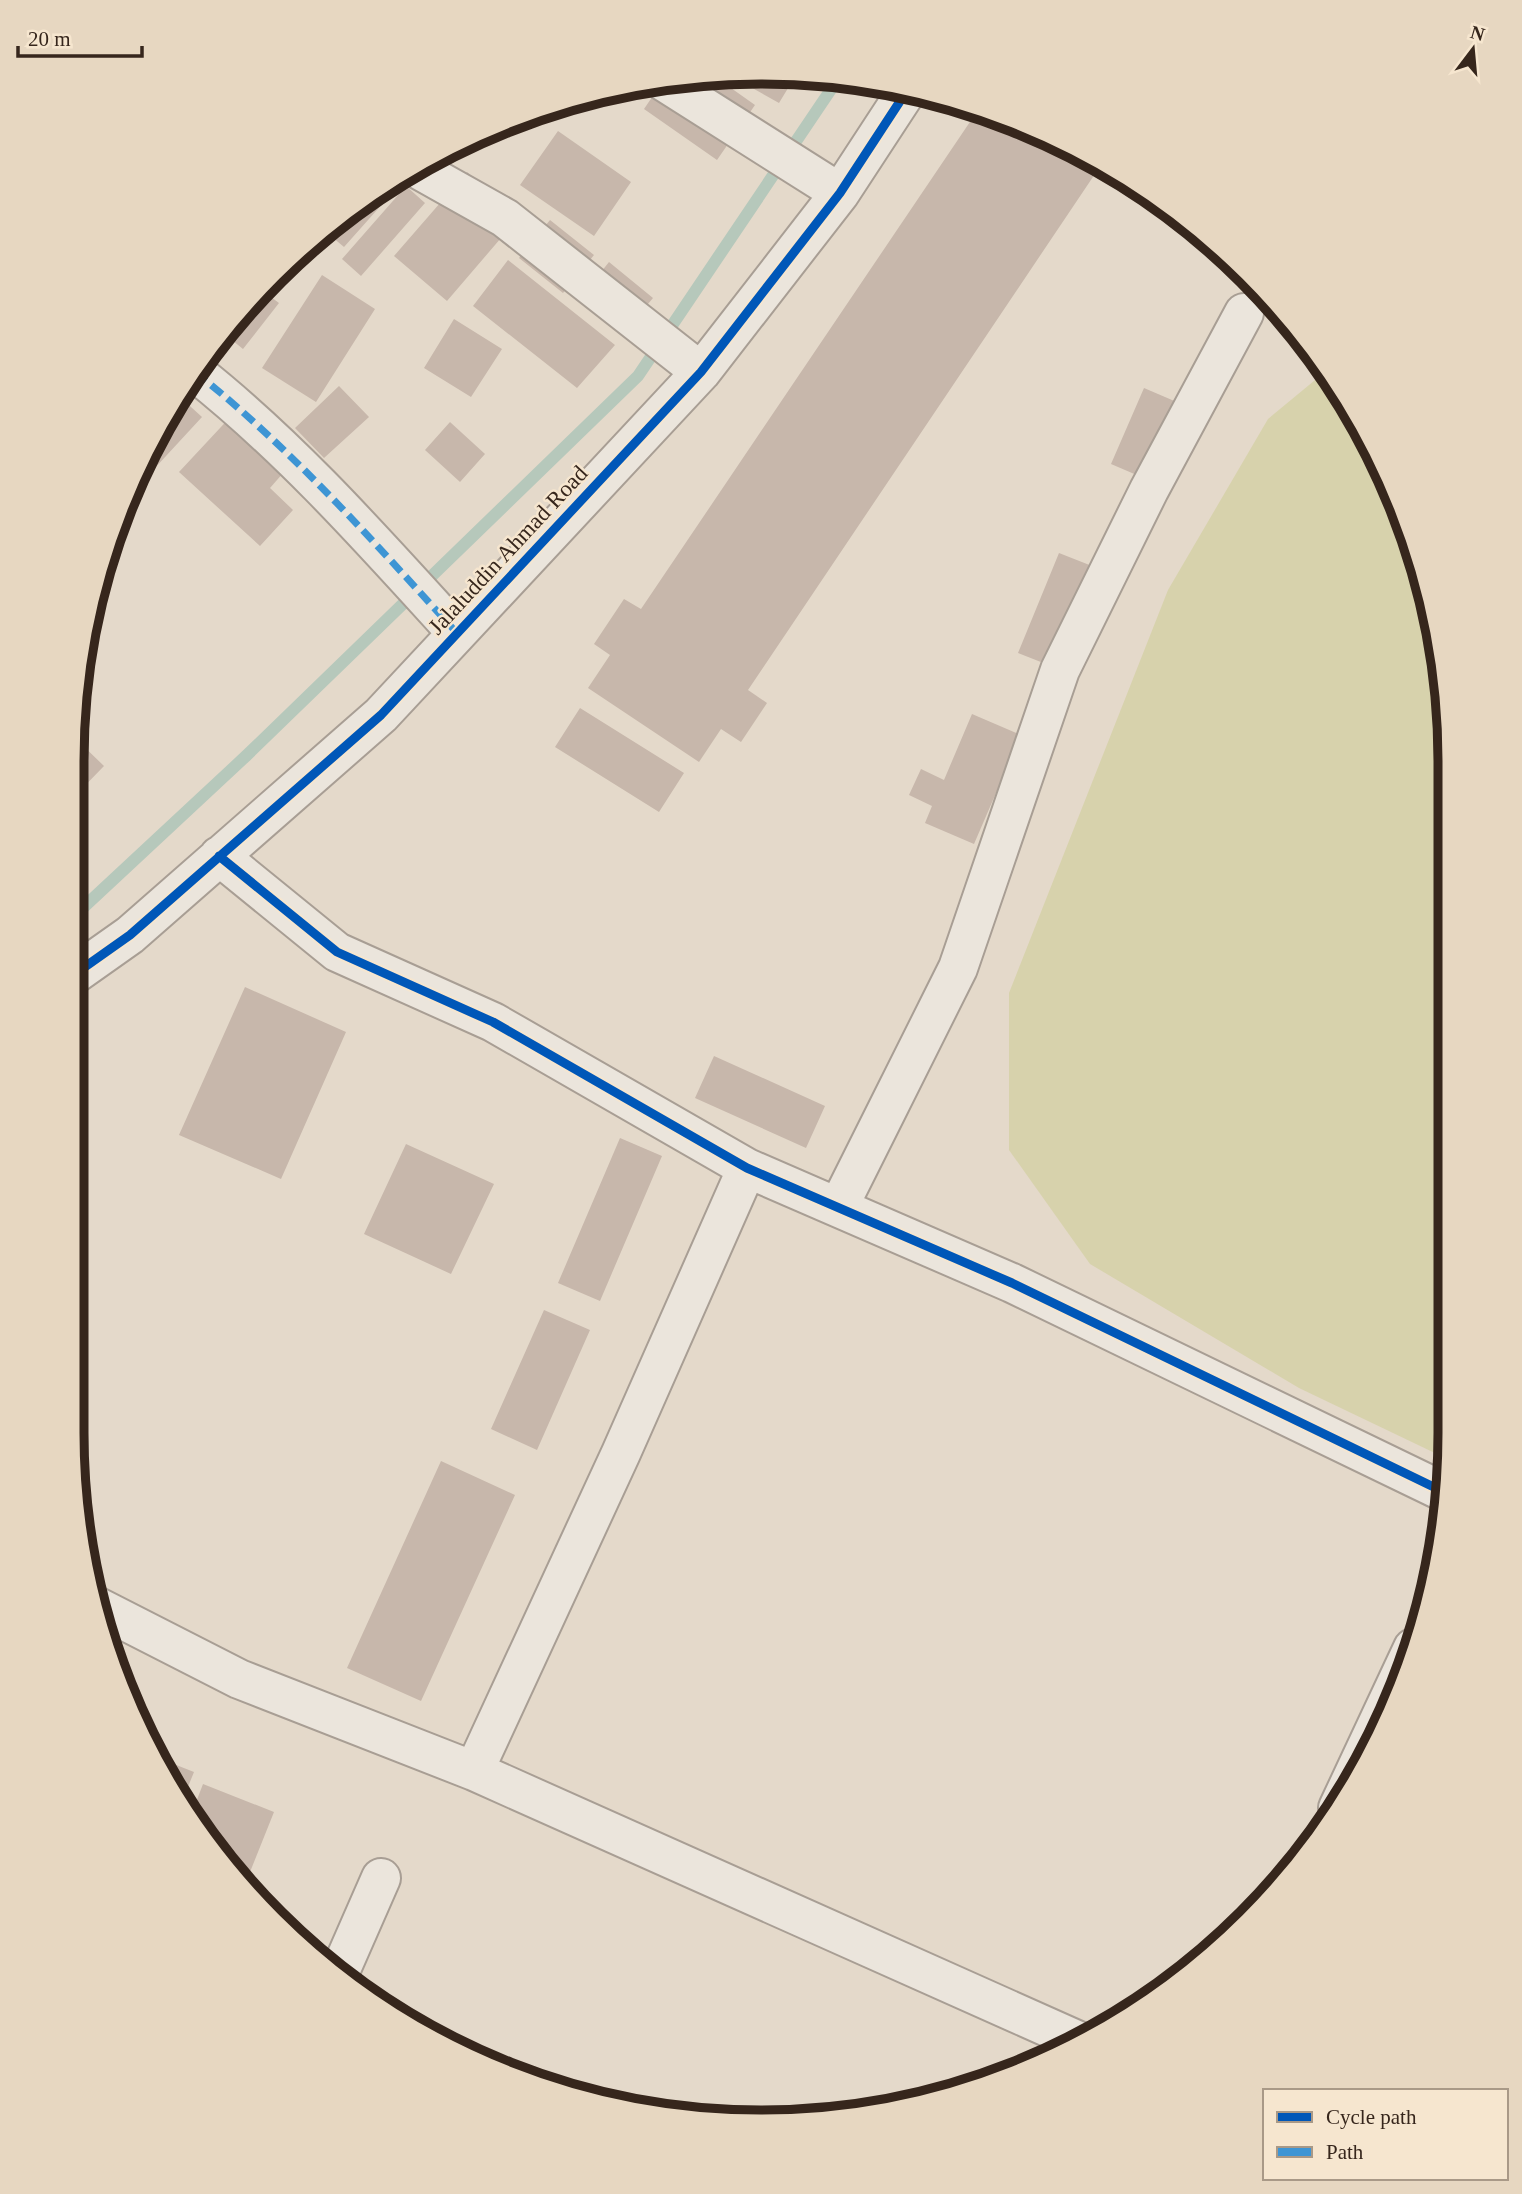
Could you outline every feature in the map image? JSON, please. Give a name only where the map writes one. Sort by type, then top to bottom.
[{"type":"street","points":[[677,90],[840,193]]},
{"type":"street","name":"Jalaluddin Ahmad Road","points":[[84,968],[130,935],[381,715],[701,372],[840,193],[901,99]]},
{"type":"street","points":[[426,173],[505,218],[701,372]]},
{"type":"street","points":[[839,1206],[958,968],[1059,670],[1149,490],[1244,313]]},
{"type":"street","points":[[203,378],[240,407],[279,445],[456,632]]},
{"type":"street","points":[[219,856],[337,952],[493,1022],[747,1168],[1012,1283],[1436,1488]]},
{"type":"street","points":[[474,1771],[621,1453],[747,1168]]},
{"type":"street","points":[[108,1612],[239,1679],[474,1771],[1068,2036]]},
{"type":"street","points":[[343,1965],[381,1878]]},
{"type":"shaded area","points":[[1318,377],[1347,422],[1386,502],[1402,543],[1425,629],[1437,717],[1438,761],[1438,1454],[1299,1388],[1090,1264],[1009,1150],[1009,993],[1168,590],[1268,419]]},
{"type":"building","points":[[746,84],[790,85],[779,103]]},
{"type":"building","points":[[717,85],[726,85],[755,105],[717,160],[644,109],[655,93]]},
{"type":"building","points":[[973,118],[1020,136],[1096,173],[748,690],[767,703],[741,742],[721,729],[699,762],[588,688],[610,655],[594,644],[624,599],[641,609]]},
{"type":"building","points":[[558,131],[631,182],[594,236],[520,185]]},
{"type":"building","points":[[467,172],[519,217],[447,301],[394,256]]},
{"type":"building","points":[[406,186],[425,203],[361,276],[342,259]]},
{"type":"building","points":[[391,195],[344,247],[333,237]]},
{"type":"building","points":[[550,220],[594,255],[563,293],[519,258]]},
{"type":"building","points":[[508,260],[615,345],[577,388],[473,306]]},
{"type":"building","points":[[609,262],[653,298],[622,335],[578,301]]},
{"type":"building","points":[[322,275],[375,309],[316,402],[262,368]]},
{"type":"building","points":[[269,296],[279,303],[243,349],[232,340]]},
{"type":"building","points":[[454,319],[502,349],[471,397],[424,368]]},
{"type":"building","points":[[339,386],[369,417],[324,458],[295,428]]},
{"type":"building","points":[[1144,388],[1186,406],[1153,482],[1111,464]]},
{"type":"building","points":[[187,403],[202,417],[148,476]]},
{"type":"building","points":[[234,413],[291,464],[270,488],[293,510],[260,546],[179,472]]},
{"type":"building","points":[[450,422],[485,454],[460,482],[425,450]]},
{"type":"building","points":[[1059,553],[1092,566],[1051,666],[1018,653]]},
{"type":"building","points":[[580,708],[684,773],[659,812],[555,747]]},
{"type":"building","points":[[972,714],[1021,735],[974,844],[925,823],[932,806],[909,795],[921,769],[944,780]]},
{"type":"building","points":[[84,747],[104,766],[84,787]]},
{"type":"building","points":[[245,987],[346,1032],[281,1179],[179,1135]]},
{"type":"building","points":[[714,1056],[825,1106],[806,1148],[695,1098]]},
{"type":"building","points":[[620,1138],[662,1156],[600,1301],[558,1283]]},
{"type":"building","points":[[406,1144],[494,1184],[451,1274],[364,1234]]},
{"type":"building","points":[[544,1310],[590,1330],[537,1450],[491,1429]]},
{"type":"building","points":[[441,1461],[515,1495],[421,1701],[347,1668]]},
{"type":"building","points":[[170,1763],[194,1772],[186,1790]]},
{"type":"building","points":[[203,1784],[274,1812],[249,1875],[224,1845],[195,1804]]},
{"type":"waterway","points":[[84,907],[246,756],[638,376],[832,88]]},
{"type":"marked path","points":[[203,378],[298,464],[363,530],[456,632]]},
{"type":"cycle path","points":[[84,968],[130,935],[381,715],[701,372],[840,193],[901,99]]},
{"type":"cycle path","points":[[219,856],[337,952],[493,1022],[747,1168],[1012,1283],[1436,1488]]}]
